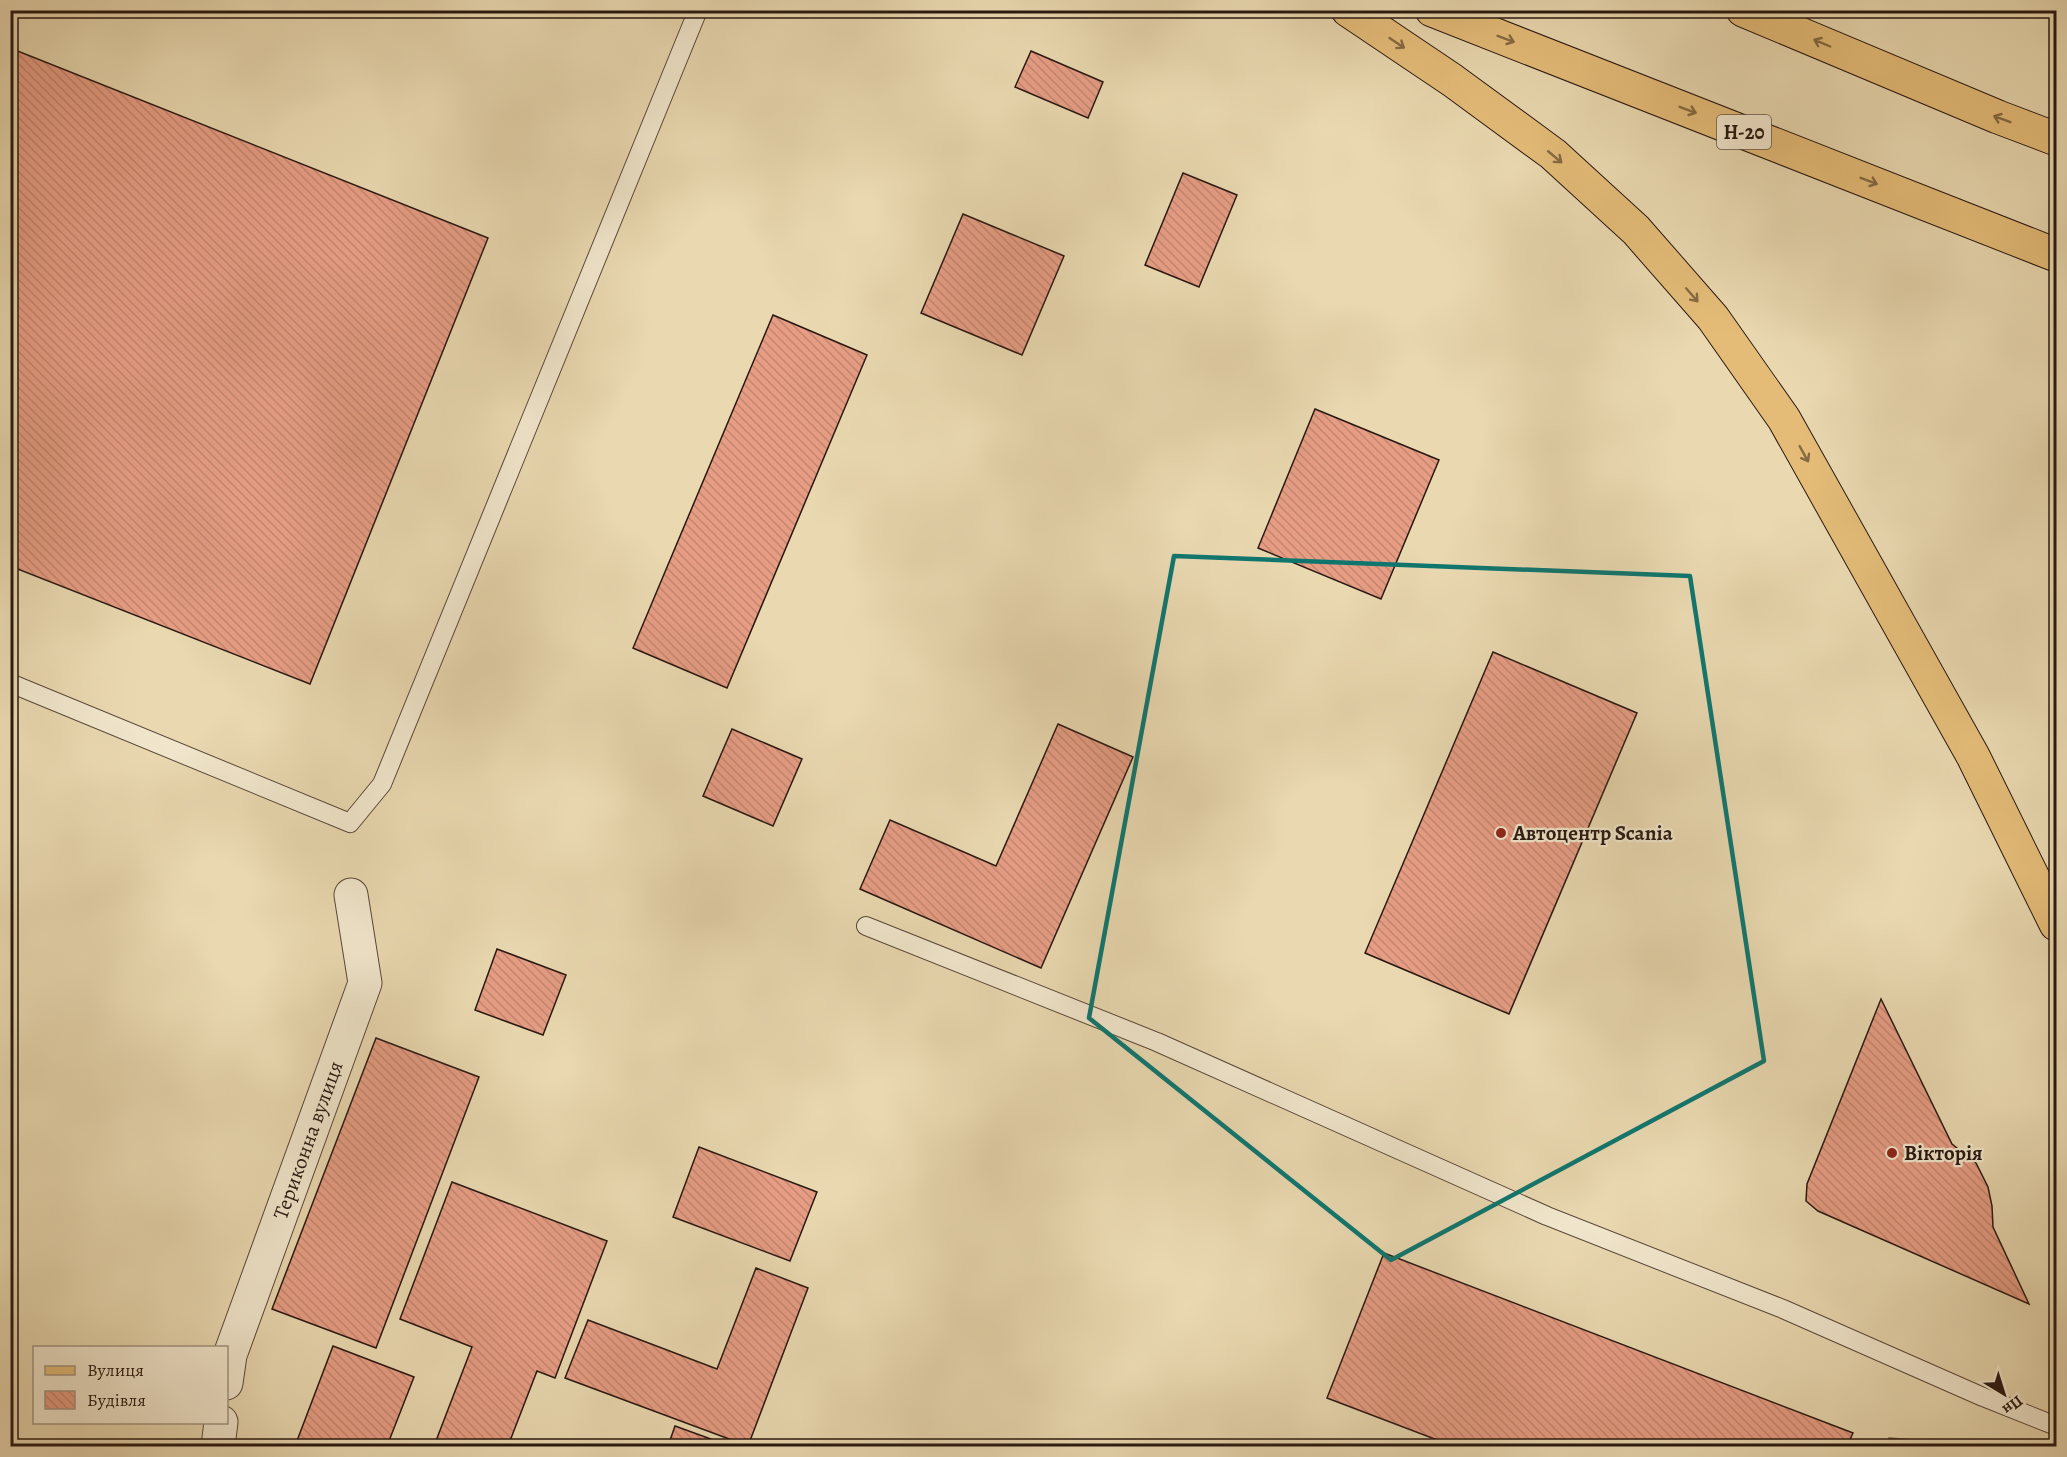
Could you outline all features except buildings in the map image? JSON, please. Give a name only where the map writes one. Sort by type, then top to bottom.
[{"type":"main road","points":[[1348,10],[1452,80],[1552,154],[1636,231],[1713,318],[1784,419],[1973,756],[2056,924]]},
{"type":"main road","name":"Н-20","points":[[1432,10],[2056,255]]},
{"type":"main road","points":[[1743,10],[2056,139]]},
{"type":"street","name":"Териконна вулиця","points":[[228,1369],[230,1355],[365,983],[351,895]]},
{"type":"street","points":[[218,1446],[221,1424]]},
{"type":"lane","points":[[10,683],[350,823],[382,784],[698,10]]},
{"type":"lane","points":[[866,926],[1157,1042],[1547,1216],[1783,1309],[1983,1397],[2056,1426]]},
{"type":"highlighted area","points":[[1174,556],[1690,576],[1764,1061],[1391,1260],[1089,1018]]},
{"type":"green space","points":[[1889,1438],[1990,1446],[1885,1446]]},
{"type":"place","name":"Автоцентр Scania","points":[[1501,833]]},
{"type":"place","name":"Вікторія","points":[[1892,1153]]}]
